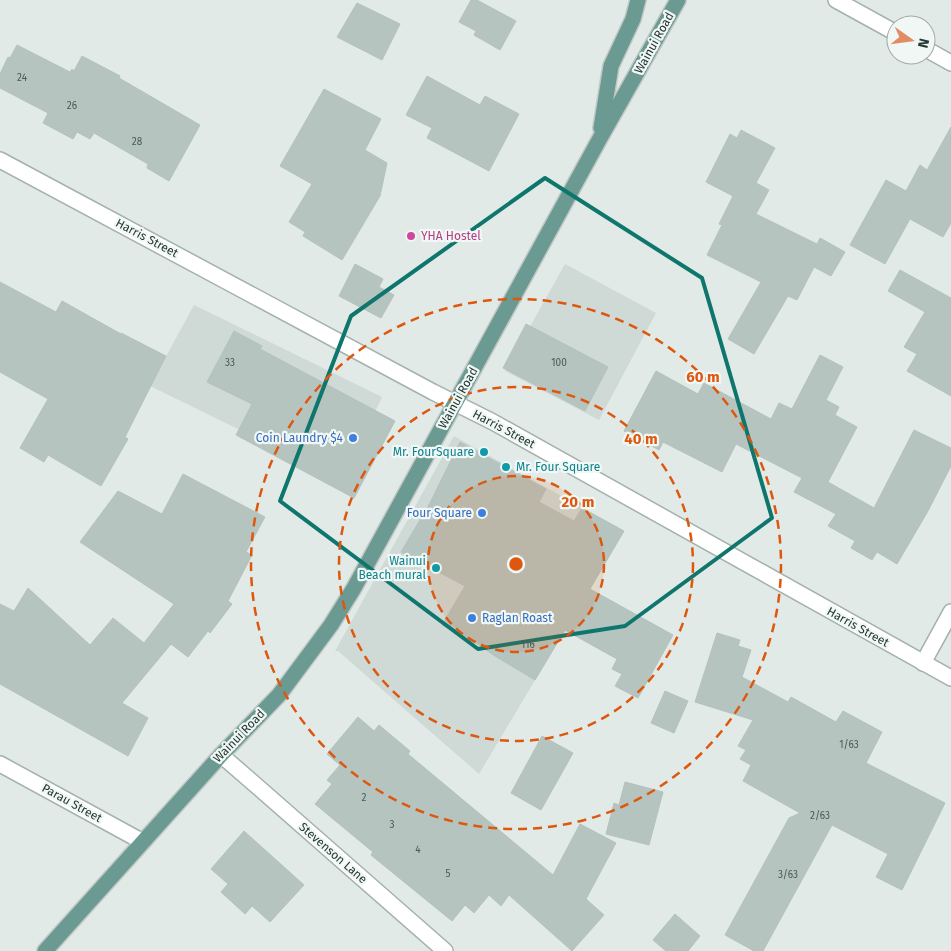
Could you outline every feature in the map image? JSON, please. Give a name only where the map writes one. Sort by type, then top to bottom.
[{"type":"main road","points":[[599,140],[611,66],[633,19],[638,0]]},
{"type":"main road","name":"Wainui Road","points":[[45,951],[220,755],[278,695],[331,625],[354,588],[599,140],[678,0]]},
{"type":"street","points":[[836,0],[886,28]]},
{"type":"street","points":[[936,55],[951,63]]},
{"type":"street","name":"Harris Street","points":[[0,160],[493,422],[951,678]]},
{"type":"street","points":[[923,663],[951,612]]},
{"type":"street","name":"Stevenson Lane","points":[[220,755],[445,951]]},
{"type":"street","name":"Parau Street","points":[[0,764],[143,842]]},
{"type":"highlighted area","points":[[545,178],[702,278],[772,518],[625,626],[478,649],[280,501],[351,316]]},
{"type":"shaded area","points":[[565,264],[656,313],[599,420],[505,371]]},
{"type":"shaded area","points":[[194,305],[382,397],[343,480],[150,386]]},
{"type":"shaded area","points":[[454,436],[624,531],[479,774],[338,651],[335,651]]},
{"type":"building","points":[[471,0],[477,0],[516,21],[500,50],[474,35],[476,31],[459,22]]},
{"type":"building","points":[[357,3],[400,24],[382,60],[337,37]]},
{"type":"building","points":[[17,45],[70,72],[72,69],[74,71],[82,56],[120,76],[119,78],[200,125],[169,181],[147,168],[148,164],[94,133],[90,139],[77,132],[73,139],[43,123],[48,113],[0,88],[0,74],[8,57],[10,58]]},
{"type":"building","points":[[427,76],[480,105],[485,96],[519,114],[489,171],[427,138],[432,128],[406,115]]},
{"type":"building","points":[[324,89],[381,119],[365,150],[387,163],[380,196],[342,260],[303,236],[305,232],[289,222],[312,184],[280,166]]},
{"type":"building","points":[[951,127],[951,223],[943,237],[910,219],[885,264],[850,245],[886,180],[906,191],[920,165],[927,170]]},
{"type":"building","points":[[741,130],[775,148],[756,183],[769,190],[756,214],[817,244],[820,238],[845,252],[831,276],[814,267],[797,300],[788,296],[754,354],[728,339],[761,282],[707,255],[722,225],[719,224],[733,196],[706,182],[730,134],[737,138]]},
{"type":"building","points":[[355,264],[383,279],[379,287],[394,295],[381,318],[339,296]]},
{"type":"building","points":[[900,270],[951,298],[951,396],[907,371],[917,354],[904,347],[925,312],[888,291]]},
{"type":"building","points":[[0,282],[56,312],[62,301],[121,334],[166,356],[125,437],[128,439],[101,486],[48,455],[44,462],[20,448],[48,399],[0,372]]},
{"type":"building","points":[[526,324],[608,367],[585,411],[503,368]]},
{"type":"building","points":[[234,331],[262,346],[260,349],[395,421],[354,498],[236,435],[252,404],[207,382]]},
{"type":"building","points":[[820,355],[843,367],[826,400],[839,407],[835,415],[857,427],[828,482],[874,508],[914,430],[951,448],[951,466],[928,511],[897,564],[877,552],[872,560],[851,548],[855,541],[828,526],[836,514],[794,492],[802,478],[736,444],[722,472],[663,442],[659,450],[624,431],[656,371],[698,394],[704,383],[771,419],[779,403],[792,409]]},
{"type":"building","points":[[460,442],[546,489],[539,502],[574,521],[582,508],[624,531],[590,589],[673,635],[638,698],[615,686],[622,674],[612,669],[617,659],[565,630],[535,680],[476,643],[442,625],[465,586],[401,552],[430,503]]},
{"type":"building","points":[[183,474],[265,517],[246,552],[252,555],[228,601],[232,604],[210,633],[208,631],[188,657],[171,644],[122,703],[148,718],[128,756],[0,684],[0,604],[14,611],[28,588],[90,645],[113,618],[144,643],[174,604],[80,542],[118,491],[162,514]]},
{"type":"building","points":[[717,633],[740,640],[738,646],[751,650],[742,677],[788,702],[791,697],[836,722],[843,711],[882,732],[866,763],[945,803],[902,890],[876,877],[888,854],[832,825],[763,951],[754,951],[725,935],[789,818],[800,813],[743,781],[751,765],[740,759],[746,750],[738,746],[753,720],[695,702]]},
{"type":"building","points":[[665,691],[688,701],[674,733],[651,723]]},
{"type":"building","points":[[358,717],[374,731],[379,725],[410,751],[408,754],[553,875],[580,824],[616,843],[586,899],[604,915],[572,951],[509,895],[501,906],[489,895],[474,913],[465,905],[452,921],[371,855],[373,852],[315,804],[332,784],[327,780],[340,765],[327,754]]},
{"type":"building","points":[[542,736],[573,753],[541,810],[511,793]]},
{"type":"building","points":[[625,782],[663,792],[649,845],[606,834],[614,803],[619,805]]},
{"type":"building","points":[[244,831],[304,885],[270,922],[252,906],[245,914],[221,892],[228,884],[211,869]]},
{"type":"building","points":[[675,914],[700,936],[688,951],[666,951],[653,940]]},
{"type":"place","name":"YHA Hostel","points":[[411,236]]},
{"type":"place","name":"Coin Laundry $4","points":[[353,438]]},
{"type":"place","name":"Mr. FourSquare","points":[[484,452]]},
{"type":"place","name":"Mr. Four Square","points":[[506,467]]},
{"type":"place","name":"Four Square","points":[[482,513]]},
{"type":"place","name":"Wainui Beach mural","points":[[436,568]]},
{"type":"place","name":"Raglan Roast","points":[[472,618]]}]
